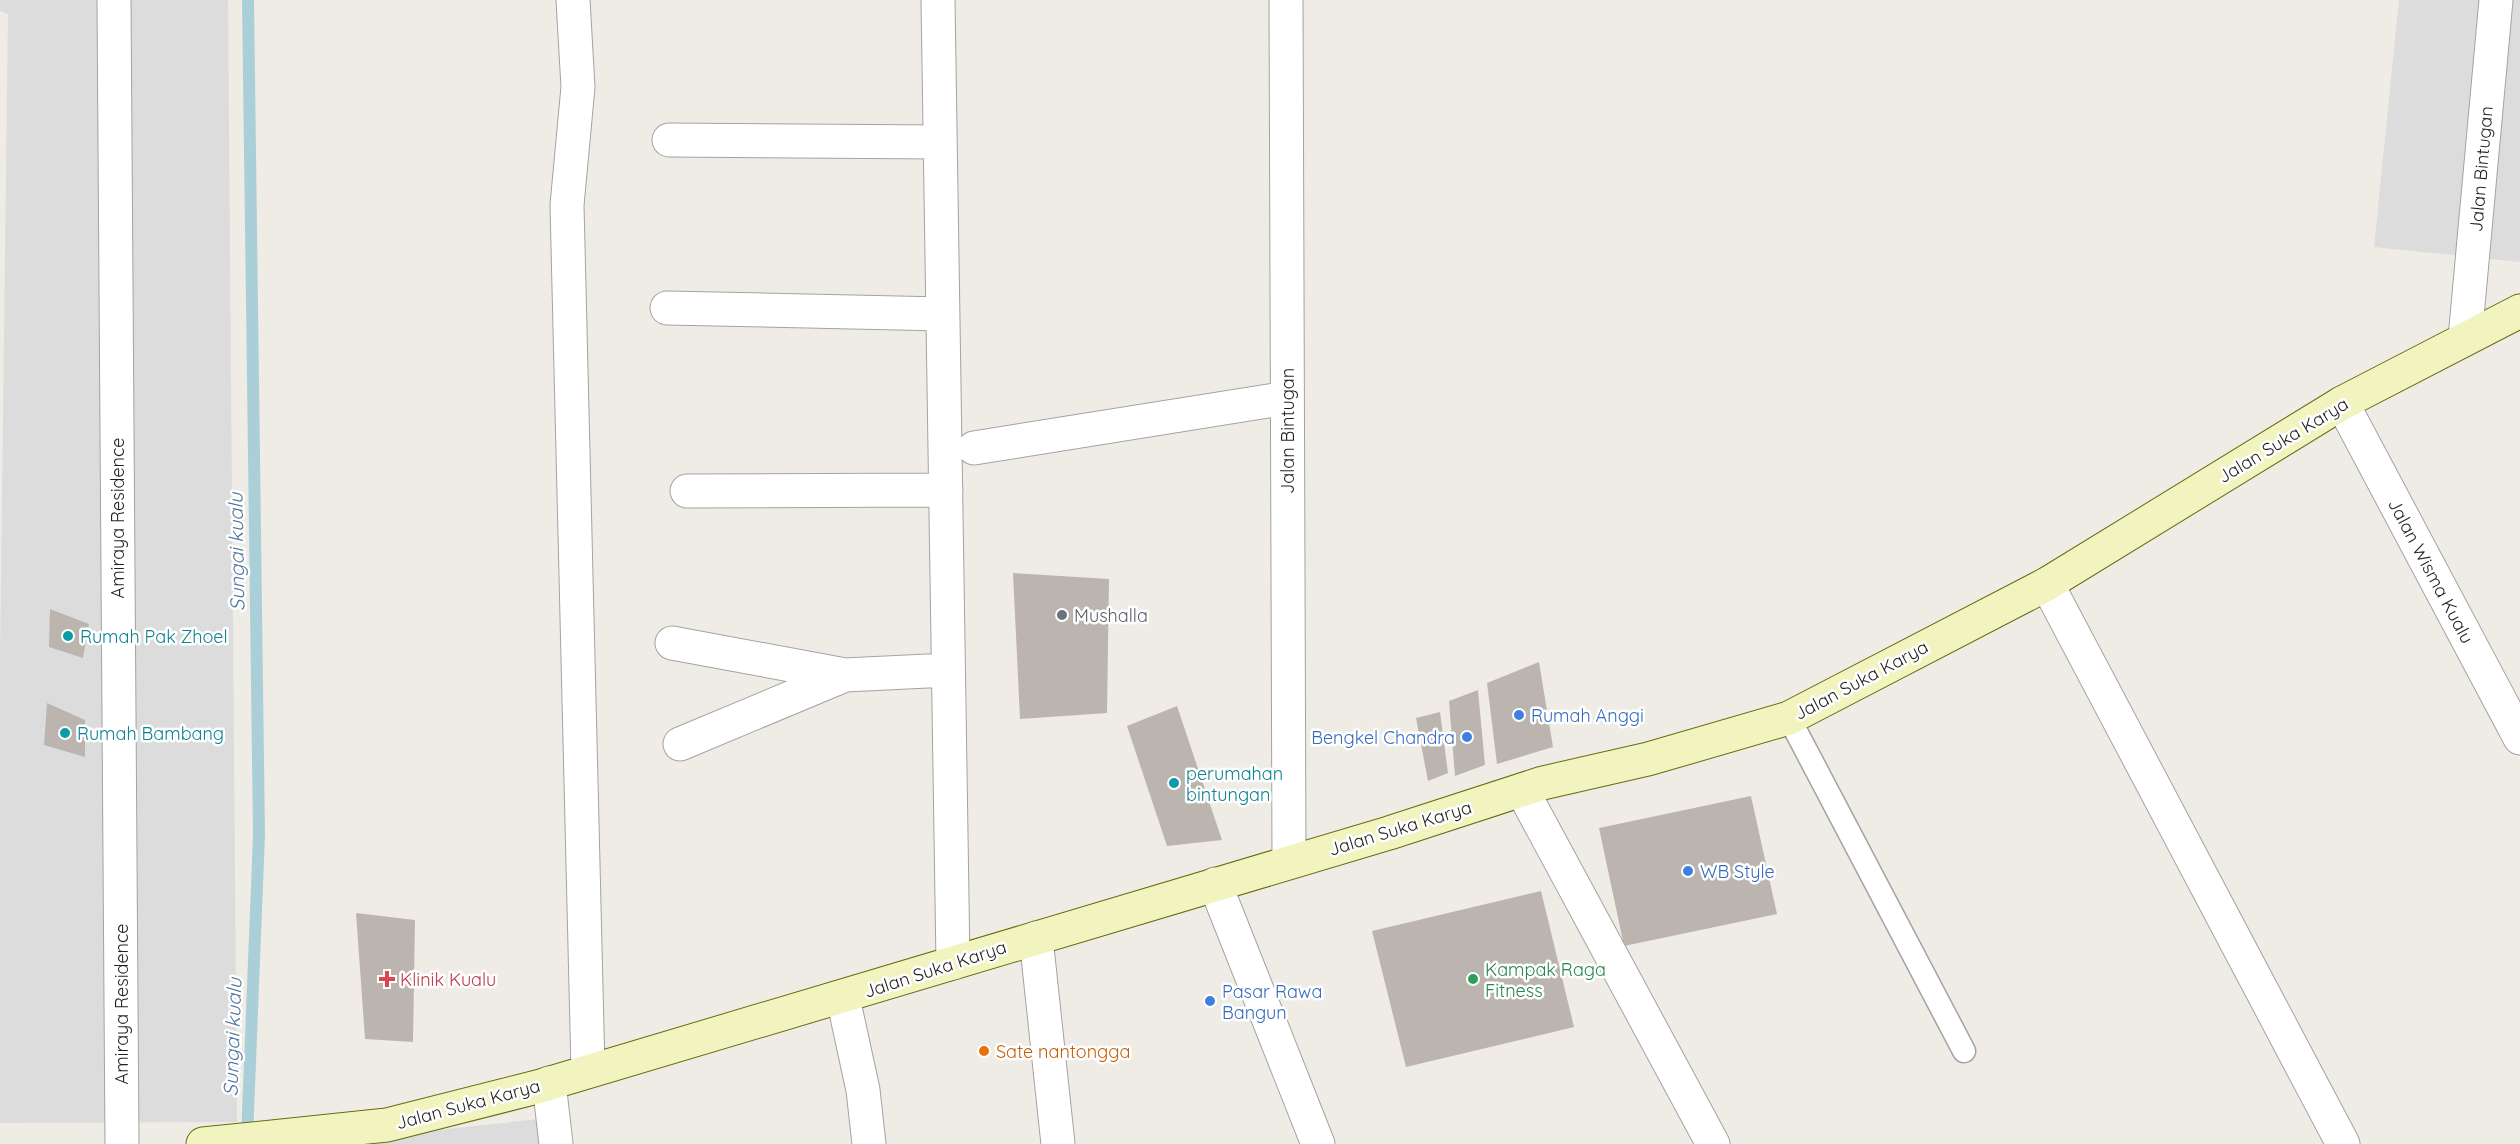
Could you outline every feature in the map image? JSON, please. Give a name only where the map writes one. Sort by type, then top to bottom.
[{"type":"main road","name":"Jalan Suka Karya","points":[[203,1144],[315,1131],[387,1135],[550,1097],[588,1070],[844,1009],[953,963],[1289,861],[1389,834],[1521,790],[1648,759],[1789,718],[2047,584],[2342,403],[2520,311]]},
{"type":"street","name":"Amiraya Residence","points":[[114,0],[122,1144]]},
{"type":"street","points":[[573,0],[578,87],[567,206],[588,1070]]},
{"type":"street","points":[[938,0],[953,963]]},
{"type":"street","name":"Jalan Bintugan","points":[[1286,0],[1289,861]]},
{"type":"street","name":"Jalan Bintugan","points":[[2465,338],[2496,0]]},
{"type":"street","points":[[669,140],[940,142]]},
{"type":"street","points":[[667,308],[943,314]]},
{"type":"street","points":[[974,448],[1287,398]]},
{"type":"street","name":"Jalan Wisma Kualu","points":[[2342,403],[2520,738]]},
{"type":"street","points":[[687,491],[946,490]]},
{"type":"street","points":[[2047,584],[2343,1144]]},
{"type":"street","points":[[672,642],[845,675],[948,670]]},
{"type":"street","points":[[680,744],[845,675]]},
{"type":"street","points":[[1521,790],[1713,1144]]},
{"type":"street","points":[[1215,884],[1317,1144]]},
{"type":"street","points":[[1036,938],[1058,1144]]},
{"type":"street","points":[[844,1009],[863,1090],[869,1144]]},
{"type":"street","points":[[550,1097],[556,1144]]},
{"type":"lane","points":[[1789,718],[1964,1051]]},
{"type":"shaded area","points":[[0,0],[228,0],[237,1122],[0,1123],[0,659],[8,14],[0,11]]},
{"type":"shaded area","points":[[2399,0],[2520,0],[2520,262],[2374,247]]},
{"type":"shaded area","points":[[548,1118],[552,1144],[309,1144]]},
{"type":"building","name":"Mushalla","points":[[1013,573],[1109,579],[1107,713],[1020,719]]},
{"type":"building","name":"Rumah Pak Zhoel","points":[[50,609],[89,624],[83,658],[49,647]]},
{"type":"building","name":"Rumah Anggi","points":[[1539,662],[1553,747],[1497,764],[1487,683]]},
{"type":"building","name":"Bengkel Chandra","points":[[1478,690],[1485,765],[1455,776],[1449,701]]},
{"type":"building","name":"Rumah Bambang","points":[[47,703],[85,720],[85,757],[44,745]]},
{"type":"building","name":"perumahan bintungan","points":[[1177,706],[1222,840],[1167,846],[1127,726]]},
{"type":"building","points":[[1440,712],[1448,773],[1428,781],[1416,718]]},
{"type":"building","name":"WB Style","points":[[1751,796],[1777,914],[1624,946],[1599,828]]},
{"type":"building","name":"Kampak Raga Fitness","points":[[1541,891],[1574,1027],[1406,1067],[1372,931]]},
{"type":"building","name":"Klinik Kualu","points":[[356,913],[415,920],[413,1042],[365,1039]]},
{"type":"waterway","name":"Sungai kualu","points":[[247,1138],[259,835],[248,0]]},
{"type":"place","name":"Mushalla","points":[[1062,615]]},
{"type":"place","name":"Rumah Pak Zhoel","points":[[68,636]]},
{"type":"place","name":"Rumah Anggi","points":[[1519,715]]},
{"type":"place","name":"Rumah Bambang","points":[[65,733]]},
{"type":"place","name":"Bengkel Chandra","points":[[1467,737]]},
{"type":"place","name":"perumahan bintungan","points":[[1174,783]]},
{"type":"place","name":"WB Style","points":[[1688,871]]},
{"type":"place","name":"Klinik Kualu","points":[[387,979]]},
{"type":"place","name":"Kampak Raga Fitness","points":[[1473,979]]},
{"type":"place","name":"Pasar Rawa Bangun","points":[[1210,1001]]},
{"type":"place","name":"Sate nantongga","points":[[984,1051]]}]
